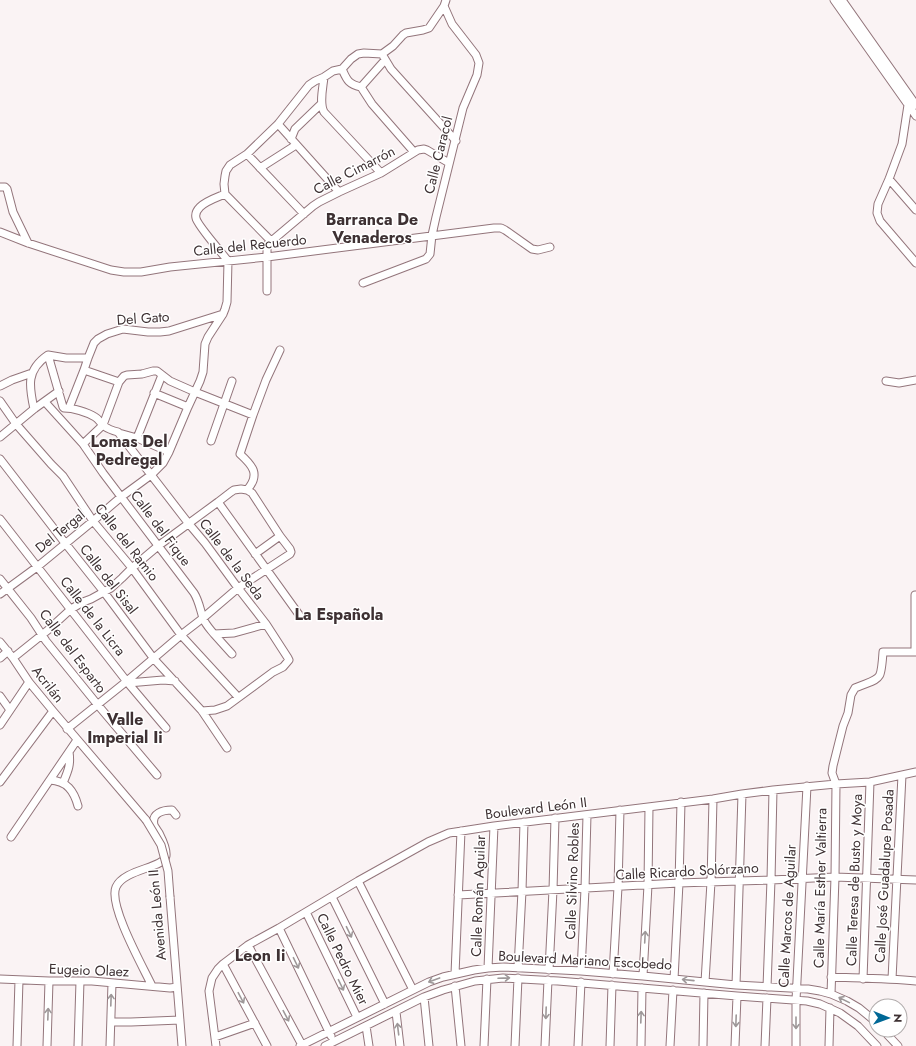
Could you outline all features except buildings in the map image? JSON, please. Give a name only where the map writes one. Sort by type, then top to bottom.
[{"type":"street","points":[[834,0],[916,116]]},
{"type":"street","points":[[842,0],[916,105]]},
{"type":"street","points":[[361,87],[402,35],[429,28],[445,3]]},
{"type":"street","name":"Calle Caracol","points":[[363,282],[426,258],[430,254],[432,235],[463,108],[477,75],[479,63],[476,55],[452,24],[445,3]]},
{"type":"street","points":[[267,291],[267,248],[270,241],[225,194],[224,184],[226,171],[230,165],[247,154],[278,124],[309,85],[333,71],[342,69],[351,58],[358,54],[364,53],[384,57],[391,69],[456,141]]},
{"type":"street","points":[[342,69],[350,84],[361,87],[372,104],[414,152]]},
{"type":"street","points":[[324,77],[322,109],[381,173]]},
{"type":"street","points":[[291,139],[295,130],[322,104]]},
{"type":"street","points":[[908,105],[902,144],[877,209],[878,218],[916,263]]},
{"type":"street","points":[[278,124],[339,192]]},
{"type":"street","points":[[260,168],[296,145]]},
{"type":"street","name":"Calle Cimarrón","points":[[270,241],[319,202],[381,173],[414,152],[424,149],[449,163]]},
{"type":"street","points":[[247,154],[304,214]]},
{"type":"street","points":[[889,179],[916,210]]},
{"type":"street","points":[[0,187],[5,187],[7,189],[13,212],[28,243]]},
{"type":"street","points":[[223,314],[227,302],[228,261],[197,221],[196,212],[202,205],[225,194]]},
{"type":"street","name":"Calle del Recuerdo","points":[[0,232],[28,243],[111,270],[124,272],[141,272],[170,266],[267,257],[497,228],[505,230],[532,249],[538,250],[550,248]]},
{"type":"street","name":"Del Gato","points":[[88,358],[94,343],[98,339],[115,331],[123,329],[148,332],[169,331],[223,314]]},
{"type":"street","name":"Del Tergal","points":[[0,594],[37,567],[121,497],[151,475],[163,463],[200,382],[204,364],[205,344],[223,314]]},
{"type":"street","points":[[247,490],[253,483],[254,476],[252,466],[240,454],[266,380],[280,350]]},
{"type":"street","points":[[48,355],[62,405],[67,408],[94,416],[103,426],[137,438],[169,452]]},
{"type":"street","points":[[34,409],[30,393],[30,384],[32,373],[43,359],[48,355],[66,358],[88,358],[67,408]]},
{"type":"street","points":[[84,370],[119,382]]},
{"type":"street","points":[[83,444],[103,426],[119,382],[124,376],[142,374],[153,370],[195,392],[253,415]]},
{"type":"street","points":[[0,386],[32,373]]},
{"type":"street","points":[[137,438],[162,376]]},
{"type":"street","points":[[211,441],[232,380]]},
{"type":"street","points":[[886,381],[899,383],[916,380]]},
{"type":"street","points":[[0,437],[59,391]]},
{"type":"street","points":[[154,393],[188,407]]},
{"type":"street","name":"Calle del Ramio","points":[[0,401],[16,424],[50,464],[63,476],[93,521],[132,568],[181,635],[238,698]]},
{"type":"street","name":"Calle del Fique","points":[[45,402],[83,444],[98,467],[194,593],[200,604],[203,618],[208,627],[232,654]]},
{"type":"street","name":"Calle de la Seda","points":[[118,432],[266,624],[289,660],[283,667],[273,672],[238,698]]},
{"type":"street","name":"Calle del Sisal","points":[[0,458],[154,659],[202,712],[227,748]]},
{"type":"street","points":[[13,658],[71,609],[116,585],[132,568],[158,546],[234,490],[241,489],[252,493],[290,549],[291,552],[288,556],[238,588],[135,674],[128,682],[97,704],[67,729]]},
{"type":"street","points":[[218,502],[300,616]]},
{"type":"street","name":"Calle de la Licra","points":[[0,520],[166,728]]},
{"type":"street","points":[[255,554],[280,536]]},
{"type":"street","name":"Calle del Esparto","points":[[0,579],[32,618],[41,635],[157,775]]},
{"type":"street","points":[[916,595],[916,652]]},
{"type":"street","points":[[214,634],[234,633],[266,624]]},
{"type":"street","name":"Acrilán","points":[[0,642],[29,682],[77,740]]},
{"type":"street","points":[[0,658],[8,651]]},
{"type":"street","name":"Calle María Esther Valtierra","points":[[831,994],[835,877],[836,784],[832,773],[833,766],[843,726],[848,713],[852,691],[855,688],[872,682],[880,676],[882,670],[882,652],[916,652]]},
{"type":"street","points":[[135,674],[148,682]]},
{"type":"street","points":[[128,682],[163,680],[174,681]]},
{"type":"street","points":[[0,725],[29,682]]},
{"type":"street","points":[[0,696],[10,710]]},
{"type":"street","points":[[202,712],[221,709],[238,698]]},
{"type":"street","points":[[1,779],[53,711]]},
{"type":"street","points":[[11,836],[77,740]]},
{"type":"street","name":"Avenida León II","points":[[77,740],[146,820],[161,845],[168,870],[182,1046]]},
{"type":"street","points":[[63,783],[69,767],[69,752]]},
{"type":"street","name":"Boulevard León II","points":[[215,1037],[209,991],[212,978],[223,964],[248,945],[358,881],[428,842],[449,833],[773,790],[870,782],[916,772]]},
{"type":"street","name":"Calle José Guadalupe Posada","points":[[892,979],[902,775]]},
{"type":"street","points":[[50,780],[56,780],[69,787],[76,797],[78,806]]},
{"type":"street","name":"Calle Teresa de Busto y Moya","points":[[863,979],[870,782]]},
{"type":"street","name":"Calle Marcos de Aguilar","points":[[796,1046],[796,1000],[807,786]]},
{"type":"street","points":[[767,987],[773,790]]},
{"type":"street","points":[[736,985],[742,794]]},
{"type":"street","points":[[705,982],[711,882],[713,799]]},
{"type":"street","points":[[674,979],[679,883],[680,802]]},
{"type":"street","points":[[643,976],[648,885],[649,807]]},
{"type":"street","points":[[152,986],[122,923],[115,894],[116,887],[124,878],[163,861],[166,857],[166,850],[160,834],[154,825],[154,818],[158,812],[164,810],[172,810],[176,815]]},
{"type":"street","points":[[612,974],[618,887],[620,810]]},
{"type":"street","name":"Calle Silvino Robles","points":[[581,971],[587,815]]},
{"type":"street","points":[[549,970],[555,818]]},
{"type":"street","points":[[518,968],[524,822]]},
{"type":"street","name":"Calle Román Aguilar","points":[[488,968],[494,826]]},
{"type":"street","points":[[455,974],[461,831]]},
{"type":"street","name":"Calle Ricardo Solórzano","points":[[458,895],[802,878],[835,877],[916,880]]},
{"type":"street","points":[[358,881],[413,990]]},
{"type":"street","points":[[332,897],[385,1004]]},
{"type":"street","name":"Calle Pedro Mier","points":[[306,912],[357,1017]]},
{"type":"street","points":[[279,928],[334,1044]]},
{"type":"street","points":[[248,945],[300,1046]]},
{"type":"street","points":[[223,964],[267,1046]]},
{"type":"street","name":"Boulevard Mariano Escobedo","points":[[300,1046],[429,982],[455,974],[488,968],[581,971],[736,985],[797,988],[831,994],[860,1008],[868,1015]]},
{"type":"street","points":[[558,970],[558,981]]},
{"type":"street","points":[[831,977],[916,981]]},
{"type":"street","points":[[515,1046],[518,978]]},
{"type":"street","name":"Boulevard Mariano Escobedo","points":[[325,1046],[334,1044],[424,997],[443,990],[487,979],[518,978],[807,1001],[820,1004],[840,1013],[858,1026],[877,1046]]},
{"type":"street","name":"Eugeio Olaez","points":[[0,979],[112,983],[170,988],[177,987]]},
{"type":"street","points":[[484,1046],[487,979]]},
{"type":"street","points":[[17,1046],[19,980]]},
{"type":"street","points":[[545,1046],[548,980]]},
{"type":"street","points":[[47,1046],[49,981]]},
{"type":"street","points":[[78,1046],[80,982]]},
{"type":"street","points":[[578,1046],[581,982]]},
{"type":"street","points":[[110,1046],[112,983]]},
{"type":"street","points":[[610,1046],[612,985]]},
{"type":"street","points":[[455,986],[461,1046]]},
{"type":"street","points":[[641,1046],[642,988]]},
{"type":"street","points":[[670,1046],[673,990]]},
{"type":"street","points":[[703,1046],[704,993]]},
{"type":"street","points":[[735,1046],[737,996]]},
{"type":"street","points":[[424,997],[429,1046]]},
{"type":"street","points":[[765,1046],[767,998]]},
{"type":"street","points":[[829,1046],[830,1008]]},
{"type":"street","points":[[396,1012],[400,1046]]},
{"type":"street","points":[[111,1022],[180,1020]]},
{"type":"street","points":[[216,1046],[215,1037],[255,1023]]},
{"type":"street","name":"Calle Pedro Mier","points":[[366,1026],[369,1046]]},
{"type":"street","points":[[890,1038],[898,1046]]},
{"type":"district","name":"Barranca De Venaderos","points":[[372,228]]},
{"type":"district","name":"Lomas Del Pedregal","points":[[129,450]]},
{"type":"district","name":"La Española","points":[[339,614]]},
{"type":"district","name":"Valle Imperial Ii","points":[[125,728]]},
{"type":"district","name":"Leon Ii","points":[[260,955]]}]
